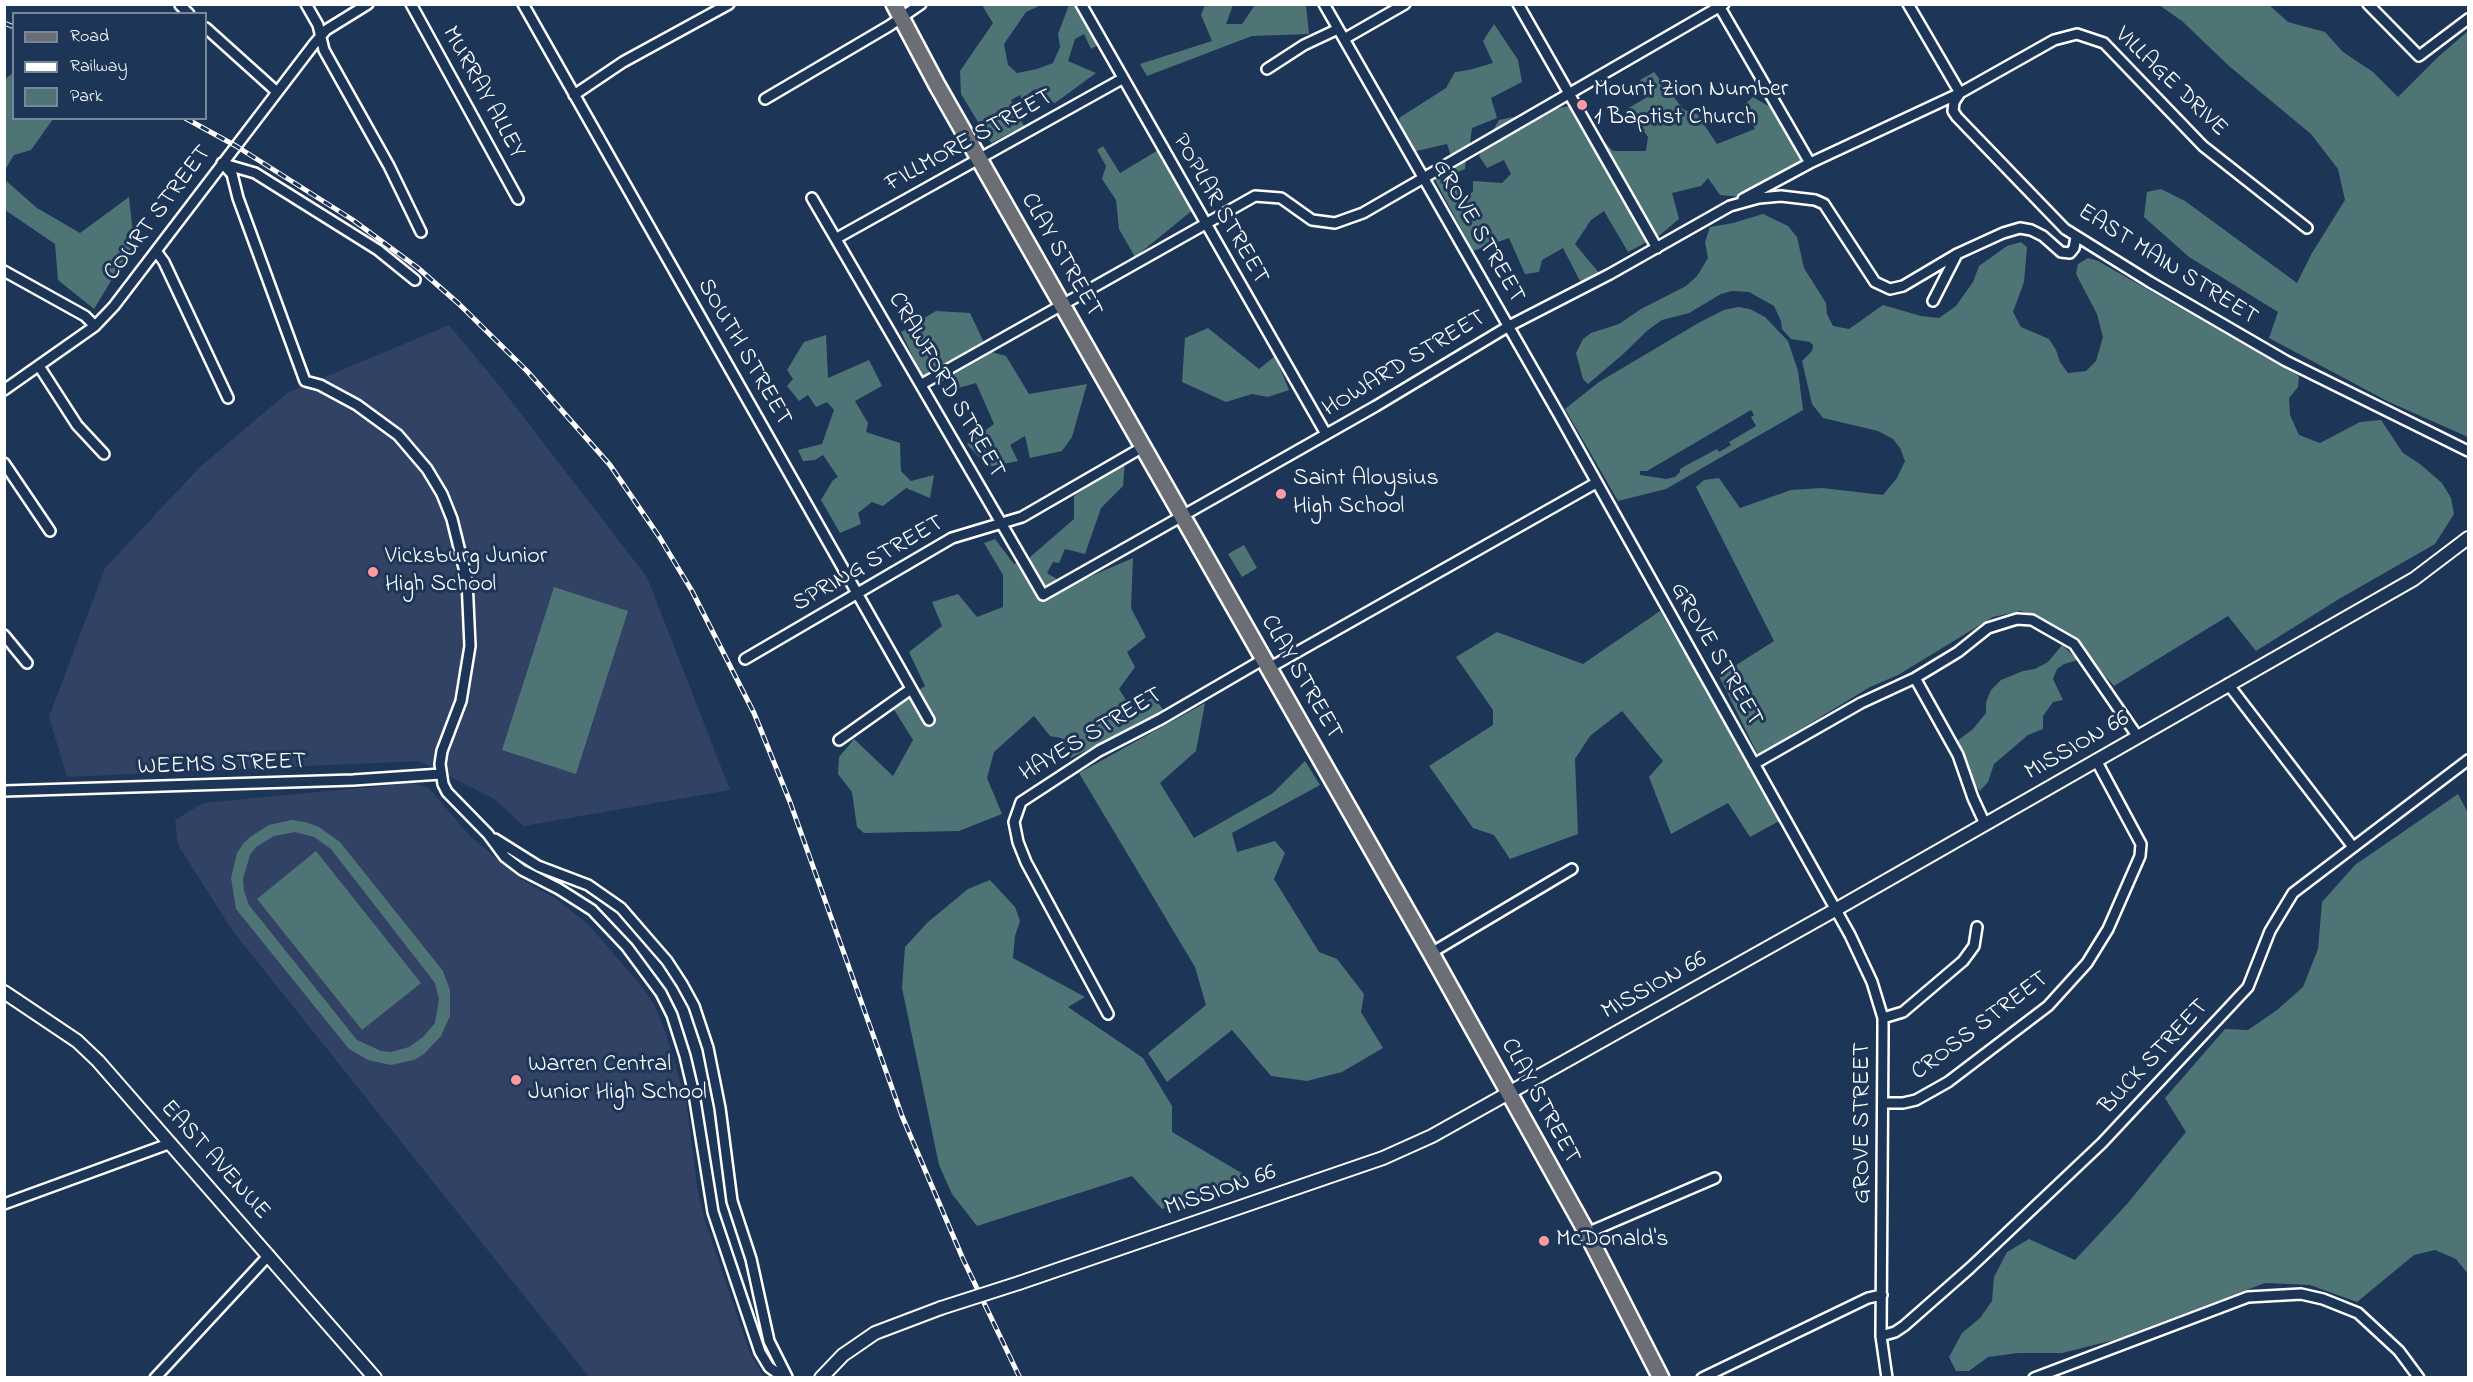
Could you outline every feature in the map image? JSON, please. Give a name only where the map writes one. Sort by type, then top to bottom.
[{"type":"main road","name":"CLAY STREET","points":[[897,11],[979,160],[1431,953],[1587,1233],[1661,1377]]},
{"type":"street","points":[[306,4],[318,25],[324,50],[389,166],[421,232]]},
{"type":"street","name":"COURT STREET","points":[[4,390],[95,326],[114,306],[321,36],[368,4]]},
{"type":"street","name":"MURRAY ALLEY","points":[[411,4],[518,199]]},
{"type":"street","name":"SOUTH STREET","points":[[523,4],[929,720]]},
{"type":"street","points":[[574,94],[623,62],[729,4]]},
{"type":"street","points":[[765,99],[897,11],[921,4]]},
{"type":"street","name":"POPLAR STREET","points":[[1081,4],[1326,434]]},
{"type":"street","name":"GROVE STREET","points":[[1324,4],[1509,326],[1835,909],[1872,981],[1883,1018],[1881,1336],[1887,1377]]},
{"type":"street","points":[[1344,39],[1405,4]]},
{"type":"street","points":[[1518,4],[1657,248]]},
{"type":"street","points":[[1908,4],[1960,93]]},
{"type":"street","points":[[2368,4],[2419,56],[2469,19]]},
{"type":"street","points":[[922,384],[1255,196],[1281,198],[1312,220],[1335,222],[1363,213],[1720,5],[1810,163]]},
{"type":"street","points":[[1267,69],[1304,45],[1338,28]]},
{"type":"street","points":[[207,29],[277,92]]},
{"type":"street","name":"VILLAGE DRIVE","points":[[1730,206],[1810,163],[1960,93],[2054,40],[2077,34],[2097,38],[2111,49],[2203,146],[2307,228]]},
{"type":"street","name":"FILLMORE STREET","points":[[837,238],[1122,79]]},
{"type":"street","name":"EAST MAIN STREET","points":[[1960,93],[1954,102],[1953,111],[1957,117],[2065,229],[2076,237],[2286,361],[2469,451]]},
{"type":"street","points":[[222,163],[255,173],[378,250],[415,280]]},
{"type":"street","points":[[222,163],[232,174],[238,198],[306,381],[320,385],[357,405],[381,420],[403,440],[427,469],[442,494],[452,519],[467,580],[470,646],[461,701],[442,751],[441,774],[447,792],[488,834],[505,857],[522,870],[559,889],[592,910],[627,947],[661,993],[672,1015],[686,1056],[696,1105],[712,1212],[760,1352],[770,1367],[786,1377]]},
{"type":"street","name":"HOWARD STREET","points":[[1043,595],[1183,517],[1509,326],[1657,248],[1730,206],[1759,198],[1781,196],[1815,200],[1824,204],[1875,282],[1890,290],[1903,286],[1957,255],[2003,233],[2020,228],[2043,236],[2061,252],[2070,253],[2074,248],[2076,237]]},
{"type":"street","name":"CRAWFORD STREET","points":[[812,198],[1043,595]]},
{"type":"street","points":[[156,251],[164,262],[228,398]]},
{"type":"street","points":[[1933,301],[1957,255]]},
{"type":"street","points":[[4,271],[85,316],[95,326]]},
{"type":"street","points":[[39,366],[77,425],[104,454]]},
{"type":"street","name":"SPRING STREET","points":[[745,659],[952,538],[1022,518],[1143,447]]},
{"type":"street","points":[[4,463],[50,531]]},
{"type":"street","name":"HAYES STREET","points":[[1108,1014],[1018,842],[1014,822],[1021,802],[1099,751],[1266,663],[1596,483]]},
{"type":"street","name":"MISSION 66","points":[[821,1377],[843,1355],[875,1333],[940,1308],[1383,1158],[1432,1136],[2414,579],[2469,538]]},
{"type":"street","points":[[1754,764],[1861,703],[1915,678],[1958,652],[1988,628],[2017,619],[2032,620],[2074,645],[2138,736]]},
{"type":"street","points":[[4,634],[27,663]]},
{"type":"street","points":[[1915,678],[1958,755],[1985,824]]},
{"type":"street","points":[[2228,684],[2353,847]]},
{"type":"street","points":[[839,740],[911,689]]},
{"type":"street","name":"CROSS STREET","points":[[1884,1103],[1916,1100],[1948,1082],[2048,1006],[2087,963],[2108,928],[2140,856],[2140,844],[2096,760]]},
{"type":"street","name":"BUCK STREET","points":[[1881,1336],[1895,1332],[1970,1268],[2102,1143],[2248,987],[2270,931],[2293,892],[2469,760]]},
{"type":"street","name":"WEEMS STREET","points":[[4,791],[353,780],[441,774]]},
{"type":"street","points":[[488,834],[538,866],[588,885],[621,908],[667,961],[682,984],[694,1006],[708,1048],[720,1108],[732,1201],[751,1259],[769,1341],[786,1377]]},
{"type":"street","points":[[1431,953],[1572,868]]},
{"type":"street","points":[[1883,1018],[1903,1012],[1963,961],[1974,945],[1977,927]]},
{"type":"street","name":"EAST AVENUE","points":[[4,992],[77,1041],[98,1061],[375,1377]]},
{"type":"street","points":[[4,1204],[171,1143]]},
{"type":"street","points":[[1587,1233],[1715,1178]]},
{"type":"street","points":[[155,1377],[269,1255]]},
{"type":"street","points":[[2034,1377],[2248,1297],[2301,1294],[2323,1299],[2358,1313],[2400,1351],[2419,1377]]},
{"type":"street","points":[[1702,1377],[1868,1298],[1882,1295]]},
{"type":"shaded area","name":"Vicksburg Junior High School","points":[[449,325],[498,384],[647,577],[730,790],[524,826],[494,799],[419,761],[67,777],[49,717],[105,568],[200,467],[287,393]]},
{"type":"shaded area","name":"Warren Central Junior High School","points":[[412,783],[429,788],[470,836],[521,879],[555,898],[588,924],[654,1004],[665,1031],[686,1101],[698,1192],[705,1221],[750,1353],[764,1377],[589,1377],[232,930],[178,845],[175,820],[203,803]]},
{"type":"green space","points":[[985,5],[1041,5],[1026,12],[1004,44],[1008,65],[1017,73],[1053,63],[1060,47],[1058,34],[1069,5],[1079,5],[1098,45],[1091,49],[1084,34],[1075,39],[1068,61],[1096,73],[1055,103],[1040,96],[1035,89],[1028,94],[1030,102],[1023,102],[1020,95],[1011,100],[1024,126],[991,143],[961,94],[960,71],[993,23],[983,7]]},
{"type":"green space","points":[[1205,5],[1233,5],[1226,24],[1242,24],[1255,5],[1306,5],[1309,34],[1252,36],[1147,76],[1140,64],[1212,41],[1201,15]]},
{"type":"green space","points":[[2159,5],[2269,5],[2288,22],[2325,32],[2343,52],[2373,72],[2398,97],[2468,31],[2468,437],[2389,402],[2269,338],[2278,312],[2189,257],[2144,217],[2147,192],[2161,189],[2185,201],[2297,283],[2312,253],[2345,200],[2338,169],[2311,134],[2229,66],[2182,21]]},
{"type":"green space","points":[[1494,24],[1518,60],[1522,82],[1491,98],[1497,118],[1472,128],[1469,150],[1451,156],[1447,144],[1412,152],[1403,137],[1399,118],[1446,88],[1455,72],[1493,63],[1483,41]]},
{"type":"green space","points":[[1654,72],[1684,110],[1697,114],[1717,144],[1755,129],[1743,106],[1753,97],[1777,111],[1805,161],[1741,197],[1720,195],[1708,178],[1701,186],[1672,193],[1679,219],[1660,235],[1628,252],[1604,211],[1591,220],[1575,244],[1599,273],[1581,283],[1563,248],[1542,260],[1539,272],[1525,274],[1509,238],[1473,251],[1434,178],[1441,164],[1466,159],[1465,169],[1451,175],[1463,197],[1473,192],[1473,181],[1502,183],[1511,174],[1504,160],[1487,168],[1479,156],[1499,120],[1569,106],[1613,151],[1646,151],[1648,137],[1627,109],[1649,96],[1640,80]]},
{"type":"green space","points":[[12,74],[12,120],[52,120],[31,150],[14,155],[5,170],[5,79]]},
{"type":"green space","points":[[1103,146],[1120,173],[1160,149],[1194,209],[1135,257],[1119,229],[1116,200],[1102,179],[1106,166],[1097,150]]},
{"type":"green space","points":[[4,179],[37,208],[80,233],[129,197],[134,243],[94,309],[58,280],[55,244],[5,210]]},
{"type":"green space","points":[[1763,214],[1788,226],[1797,237],[1804,268],[1826,303],[1827,314],[1833,326],[1849,329],[1883,305],[1921,316],[1939,318],[1956,306],[1973,282],[1979,266],[2007,246],[2021,242],[2027,247],[2024,282],[2013,312],[2021,327],[2049,339],[2068,373],[2086,371],[2096,361],[2103,337],[2097,314],[2076,274],[2078,264],[2088,258],[2098,261],[2299,376],[2298,387],[2289,398],[2290,415],[2299,435],[2320,443],[2360,422],[2381,420],[2403,453],[2442,483],[2451,498],[2454,514],[2435,544],[2339,599],[2256,651],[2228,616],[2114,686],[2072,639],[2048,621],[2021,611],[1993,617],[1898,675],[1870,687],[1758,755],[1719,676],[1774,641],[1696,487],[1704,480],[1719,478],[1740,508],[1791,490],[1822,488],[1883,495],[1897,478],[1905,461],[1900,448],[1893,439],[1878,431],[1823,418],[1812,404],[1802,361],[1812,351],[1813,345],[1810,342],[1791,339],[1782,329],[1774,306],[1749,292],[1732,291],[1721,294],[1689,313],[1662,320],[1588,384],[1583,379],[1576,353],[1583,339],[1591,333],[1619,324],[1641,309],[1686,286],[1697,276],[1708,258],[1705,242],[1710,227]]},
{"type":"green space","points":[[1738,307],[1750,309],[1765,317],[1788,341],[1798,371],[1803,410],[1666,489],[1618,501],[1565,409],[1599,382],[1724,310]],"holes":[[[1751,410],[1754,415],[1751,417],[1756,426],[1729,442],[1731,445],[1719,452],[1717,449],[1680,469],[1675,477],[1666,479],[1640,475],[1640,471],[1647,471]]]},
{"type":"green space","points":[[936,311],[970,313],[988,351],[1006,356],[1029,394],[1087,384],[1072,437],[1062,451],[1030,458],[1025,436],[1010,445],[1018,461],[988,467],[967,444],[994,424],[976,383],[955,389],[951,378],[927,386],[901,332]]},
{"type":"green space","points":[[1208,328],[1259,369],[1275,356],[1289,390],[1268,397],[1252,394],[1226,402],[1182,382],[1185,338]]},
{"type":"green space","points":[[826,335],[828,378],[869,360],[882,386],[855,401],[868,423],[866,432],[900,443],[901,471],[911,481],[934,475],[930,498],[906,488],[883,506],[872,502],[858,513],[861,524],[840,533],[821,500],[833,480],[838,477],[823,455],[815,460],[803,461],[798,450],[822,444],[834,410],[827,402],[816,407],[808,395],[799,401],[787,386],[793,379],[787,370],[804,342]]},
{"type":"green space","points":[[1125,460],[1123,486],[1101,508],[1085,554],[1065,549],[1059,563],[1053,562],[1047,573],[1068,586],[1133,558],[1131,608],[1146,637],[1127,652],[1135,667],[1119,689],[1132,709],[1154,697],[1164,711],[1071,758],[1061,738],[1050,736],[1034,716],[994,752],[987,778],[1002,814],[959,831],[864,833],[857,827],[852,792],[838,774],[839,757],[854,739],[893,776],[913,740],[893,708],[925,686],[909,652],[942,626],[932,602],[958,594],[977,617],[1003,607],[1003,575],[984,543],[995,539],[1014,564],[1029,558],[1074,519],[1074,496]]},
{"type":"green space","points":[[1244,545],[1257,568],[1242,577],[1228,554]]},
{"type":"green space","points":[[554,587],[628,611],[576,774],[502,750]]},
{"type":"green space","points":[[1660,611],[1781,820],[1750,837],[1728,803],[1671,834],[1649,777],[1663,761],[1622,711],[1590,736],[1575,759],[1578,834],[1510,859],[1494,835],[1473,828],[1429,766],[1493,725],[1493,710],[1456,657],[1497,632],[1583,664]]},
{"type":"green space","points":[[2062,645],[2078,660],[2064,664],[2057,669],[2053,679],[2063,700],[2053,702],[2043,716],[2043,729],[2028,735],[1994,764],[1988,782],[1980,791],[1973,784],[1957,741],[1973,729],[1986,713],[1986,702],[1991,690],[2001,680],[2035,669],[2048,662]]},
{"type":"green space","points":[[1205,703],[1196,751],[1160,783],[1194,838],[1273,793],[1305,761],[1320,785],[1232,833],[1237,852],[1275,841],[1285,853],[1274,879],[1319,952],[1337,959],[1364,994],[1361,1012],[1383,1048],[1342,1072],[1307,1081],[1271,1076],[1232,1030],[1167,1082],[1148,1053],[1206,1005],[1195,967],[1079,773]]},
{"type":"green space","points":[[2458,794],[2468,813],[2468,1274],[2456,1259],[2435,1250],[2414,1255],[2357,1302],[2310,1285],[2265,1283],[2114,1340],[2062,1353],[2018,1353],[1988,1357],[1969,1371],[1956,1371],[1949,1357],[1962,1333],[1980,1318],[1992,1301],[1994,1277],[2007,1252],[2029,1239],[2075,1260],[2127,1204],[2186,1132],[2165,1098],[2225,1029],[2248,1030],[2277,1010],[2303,987],[2318,949],[2322,902],[2355,865]]},
{"type":"green space","points":[[292,820],[305,822],[319,827],[340,842],[443,971],[450,990],[450,1016],[441,1036],[424,1054],[414,1060],[391,1065],[368,1060],[349,1049],[236,909],[231,878],[237,853],[250,837],[269,825]],"holes":[[[295,832],[314,837],[331,849],[435,983],[439,999],[435,1023],[423,1037],[409,1047],[391,1052],[381,1051],[357,1040],[249,905],[243,879],[250,855],[256,847],[274,836]]]},
{"type":"green space","points":[[316,851],[421,983],[362,1030],[257,899]]},
{"type":"green space","points":[[990,880],[1015,907],[1020,921],[1015,936],[1013,958],[1085,997],[1068,1007],[1143,1058],[1172,1106],[1172,1132],[1250,1178],[1162,1209],[1132,1176],[977,1226],[952,1194],[939,1165],[902,988],[905,947],[928,922],[968,889]]},
{"type":"railway","points":[[4,23],[12,26]]},
{"type":"railway","points":[[189,120],[236,146],[353,220],[418,268],[459,304],[527,371],[610,465],[660,538],[692,591],[754,713],[790,802],[902,1116],[963,1259],[1020,1378]]},
{"type":"place","name":"Mount Zion Number 1 Baptist Church","points":[[1582,105]]},
{"type":"place","name":"Saint Aloysius High School","points":[[1281,494]]},
{"type":"place","name":"Vicksburg Junior High School","points":[[373,572]]},
{"type":"place","name":"Warren Central Junior High School","points":[[516,1080]]},
{"type":"place","name":"McDonald's","points":[[1544,1241]]}]
